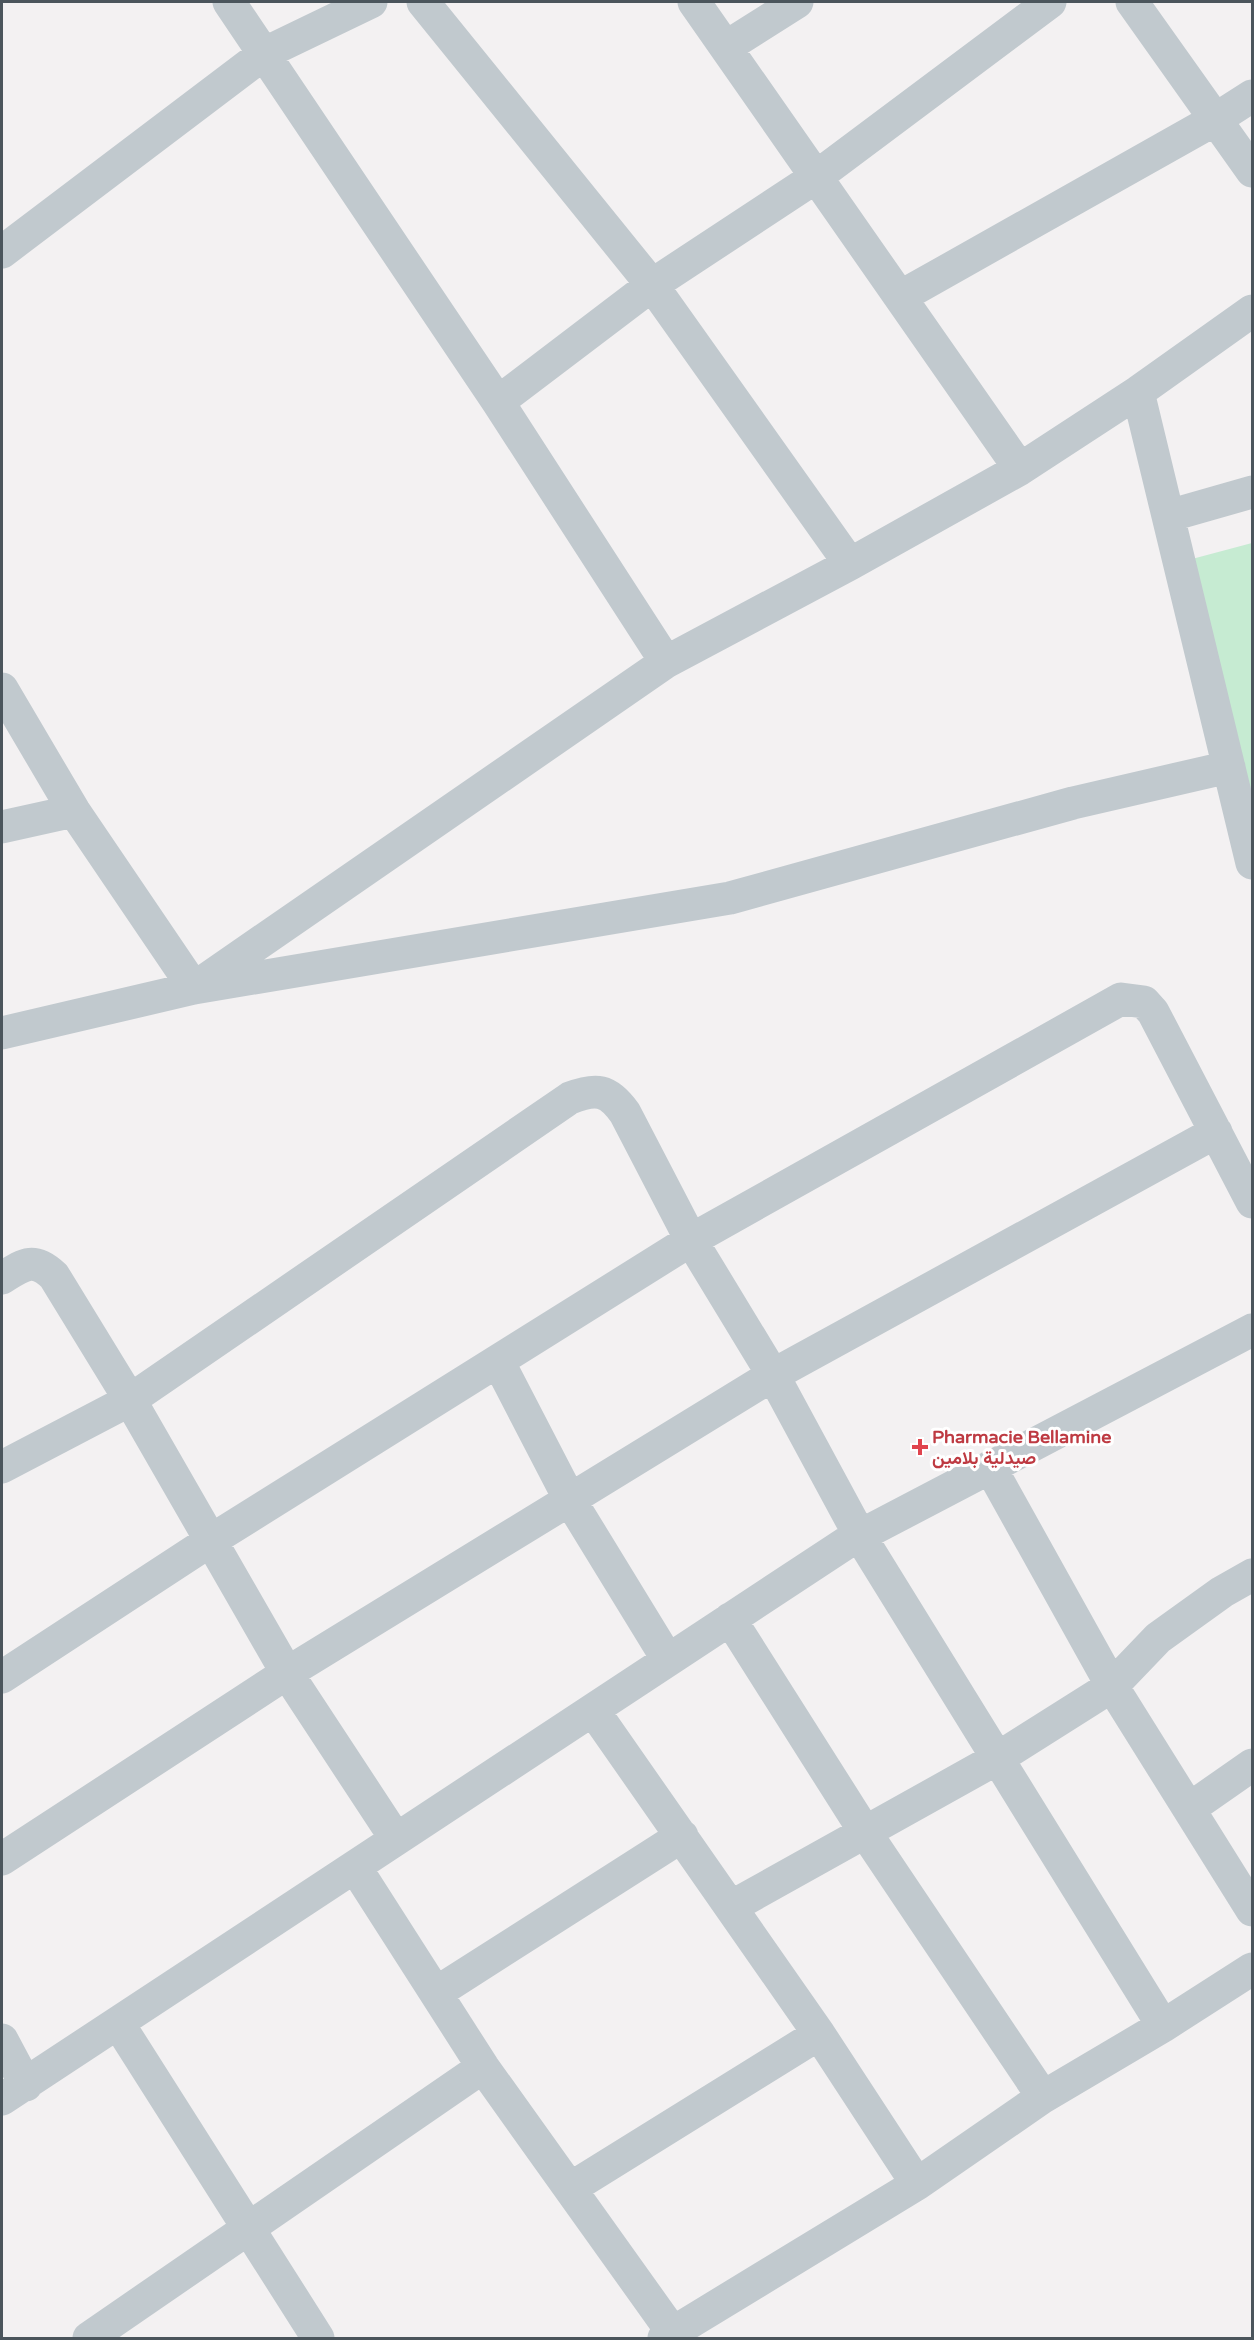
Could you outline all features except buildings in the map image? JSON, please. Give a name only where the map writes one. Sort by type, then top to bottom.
[{"type":"street","points":[[229,2],[498,402],[666,662]]},
{"type":"street","points":[[2,252],[265,53],[371,2]]},
{"type":"street","points":[[423,2],[652,285],[850,564]]},
{"type":"street","points":[[694,2],[1020,469]]},
{"type":"street","points":[[726,47],[797,2]]},
{"type":"street","points":[[498,402],[652,285],[816,177],[1050,2]]},
{"type":"street","points":[[1132,2],[1252,171]]},
{"type":"street","points":[[900,297],[1216,119],[1252,96]]},
{"type":"street","points":[[194,988],[666,662],[850,564],[1020,469],[1138,392],[1252,311]]},
{"type":"street","points":[[1138,392],[1252,864]]},
{"type":"street","points":[[1168,516],[1252,492]]},
{"type":"street","points":[[2,689],[74,811],[194,988]]},
{"type":"street","points":[[2,1033],[194,988],[730,898],[1073,803],[1229,767]]},
{"type":"street","points":[[2,827],[74,811]]},
{"type":"street","points":[[2,1677],[210,1541],[691,1240],[1120,999],[1144,1002],[1153,1012],[1252,1202]]},
{"type":"street","points":[[2,1467],[130,1400],[570,1098],[589,1090],[604,1093],[616,1100],[625,1113],[691,1240],[773,1375],[860,1536],[1163,2026]]},
{"type":"street","points":[[2,1859],[287,1673],[773,1375],[1216,1132]]},
{"type":"street","points":[[2,1278],[30,1263],[47,1270],[54,1276],[130,1400],[287,1673],[396,1839]]},
{"type":"street","points":[[2,2040],[14,2092],[846,1543],[1252,1330]]},
{"type":"street","points":[[498,1361],[570,1500],[668,1660]]},
{"type":"street","points":[[990,1467],[1112,1686],[1252,1910]]},
{"type":"street","points":[[730,1907],[998,1758],[1112,1686],[1158,1638],[1222,1592],[1252,1575]]},
{"type":"street","points":[[730,1619],[865,1832],[1043,2097]]},
{"type":"street","points":[[593,1710],[819,2034],[917,2184]]},
{"type":"street","points":[[1189,1809],[1252,1765]]},
{"type":"street","points":[[436,1993],[682,1836]]},
{"type":"street","points":[[355,1867],[483,2067],[571,2188],[669,2336],[917,2184],[1043,2097],[1163,2026],[1252,1969]]},
{"type":"street","points":[[118,2023],[318,2338]]},
{"type":"street","points":[[571,2188],[819,2034]]},
{"type":"street","points":[[90,2338],[483,2067]]},
{"type":"green space","points":[[1252,543],[1252,795],[1192,559]]},
{"type":"place","name":"Pharmacie Bellamine صيدلية بلامين","points":[[920,1447]]}]
